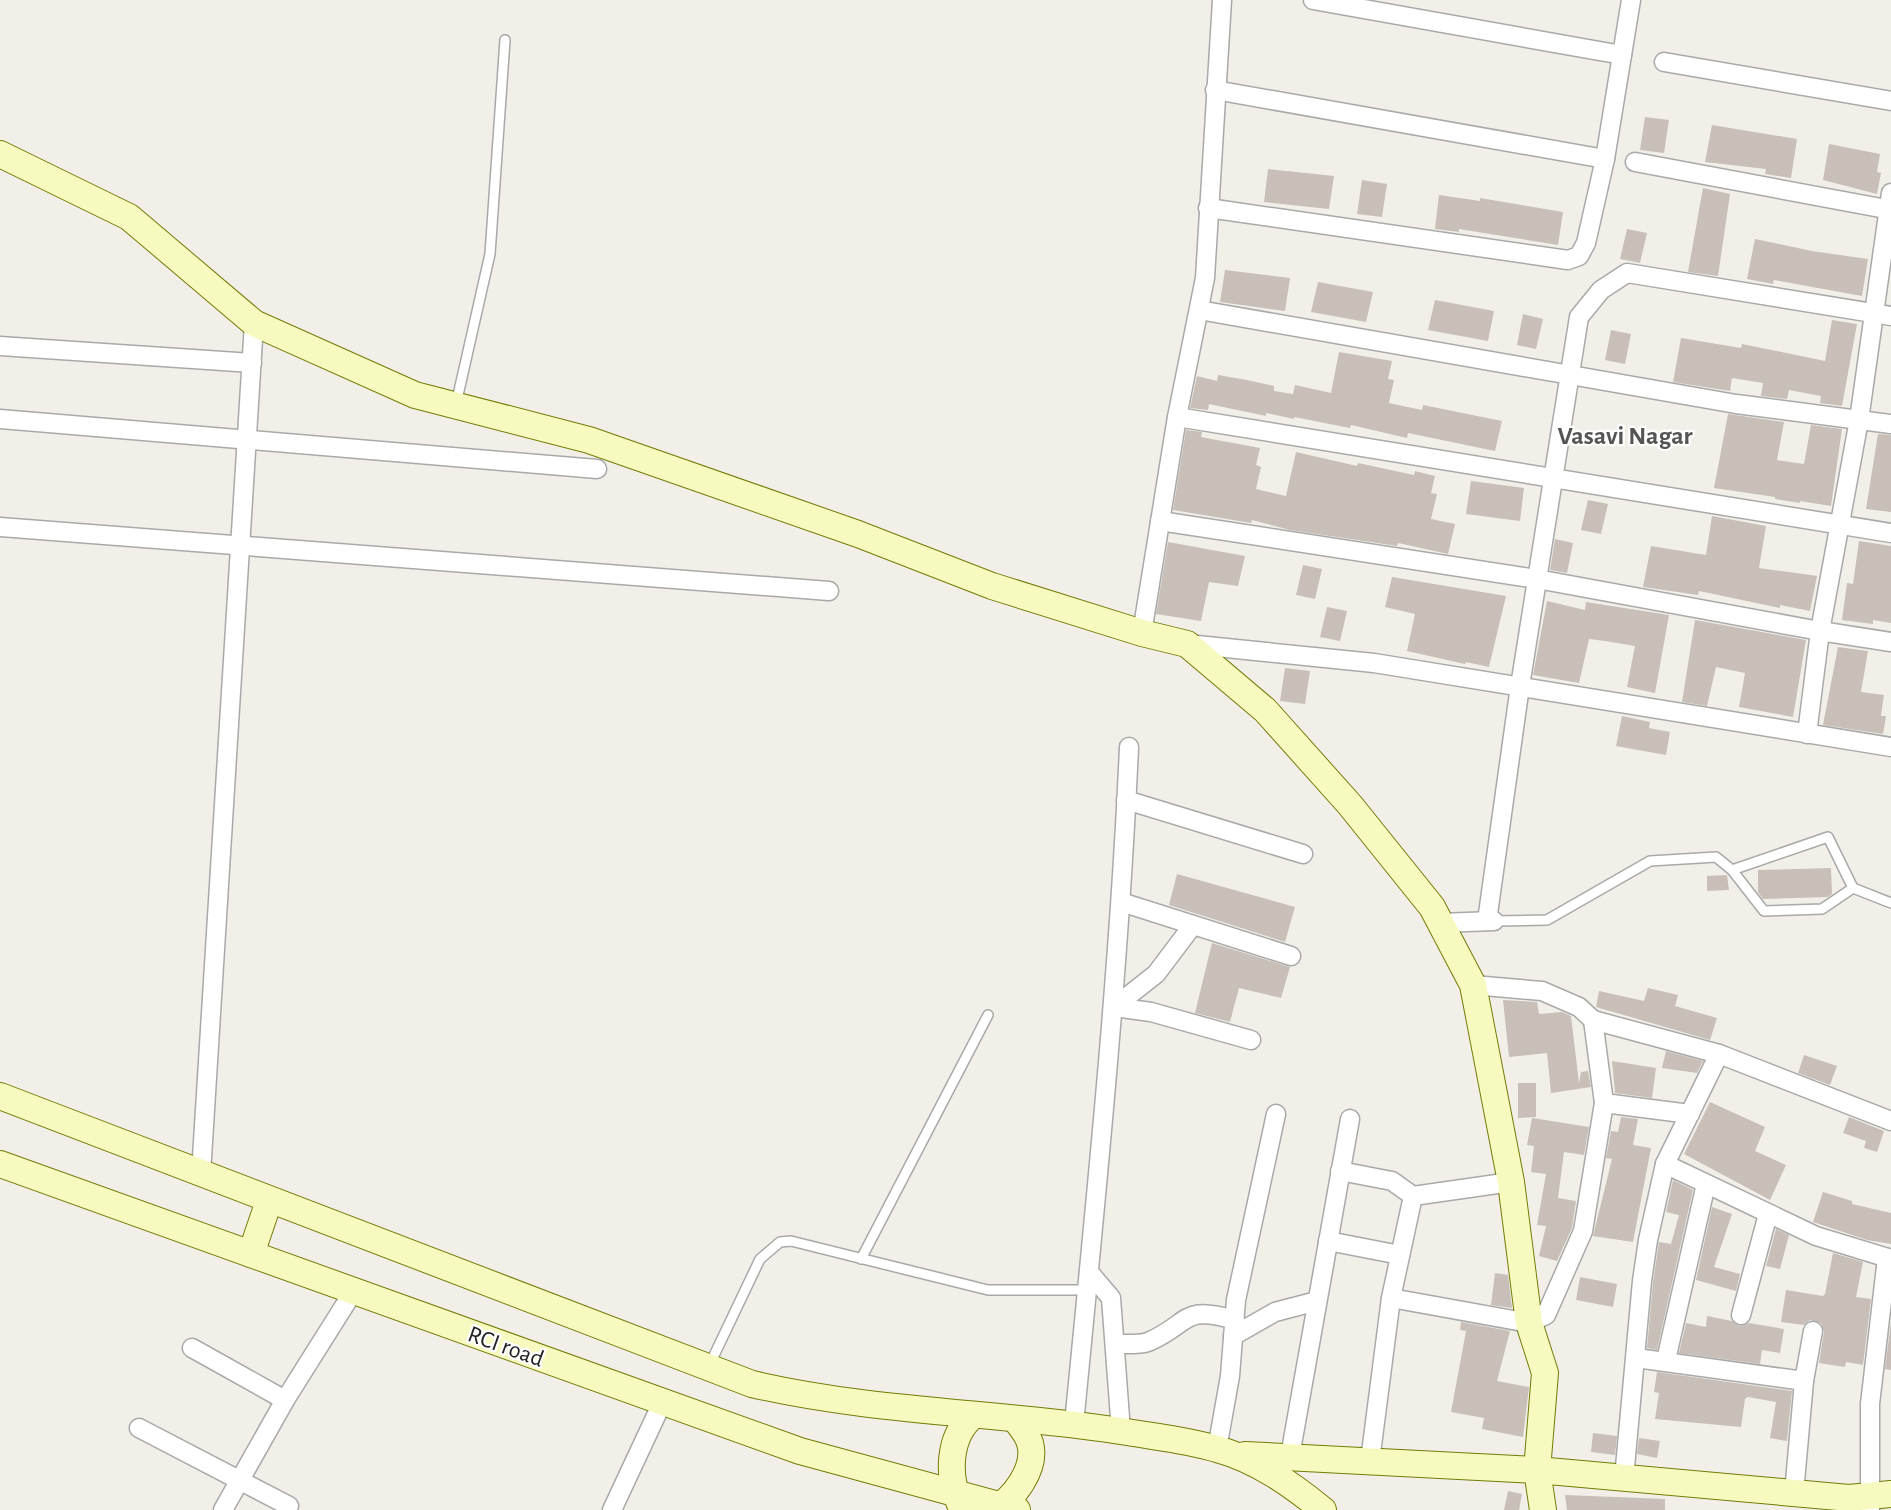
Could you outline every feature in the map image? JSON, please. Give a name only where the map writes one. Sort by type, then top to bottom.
[{"type":"street","points":[[1142,633],[1177,417],[1205,278],[1222,0]]},
{"type":"street","points":[[1313,0],[1622,55]]},
{"type":"street","points":[[1208,208],[1568,260],[1579,256],[1586,243],[1605,159],[1631,0]]},
{"type":"street","points":[[1664,62],[1891,101]]},
{"type":"street","points":[[1215,90],[1605,159]]},
{"type":"street","points":[[0,154],[129,217],[254,323],[415,395],[588,440],[858,534],[992,586],[1142,633],[1187,644],[1374,663],[1891,747]]},
{"type":"street","points":[[1635,162],[1890,204],[1882,314],[1859,420],[1820,632],[1807,734]]},
{"type":"street","points":[[1440,923],[1490,921],[1520,686],[1579,317],[1601,291],[1627,273],[1882,314]]},
{"type":"street","points":[[1199,310],[1570,373],[1736,404],[1891,424]]},
{"type":"street","points":[[201,1174],[254,323]]},
{"type":"street","points":[[0,346],[252,363]]},
{"type":"street","points":[[1177,417],[1891,533]]},
{"type":"street","points":[[0,419],[597,470]]},
{"type":"street","points":[[1160,521],[1537,579],[1820,632],[1891,642]]},
{"type":"street","points":[[0,527],[829,591]]},
{"type":"street","points":[[1187,644],[1264,710],[1327,779],[1432,907],[1473,985],[1511,1182],[1529,1323],[1545,1373],[1538,1470],[1544,1510]]},
{"type":"street","points":[[1074,1424],[1114,1007],[1128,747]]},
{"type":"street","points":[[1126,801],[1303,854]]},
{"type":"street","points":[[1121,902],[1291,956]]},
{"type":"street","points":[[1114,1007],[1156,974],[1193,925]]},
{"type":"street","points":[[1473,985],[1542,992],[1579,1007],[1593,1020],[1719,1054],[1891,1121]]},
{"type":"street","points":[[1114,1007],[1151,1012],[1251,1040]]},
{"type":"street","points":[[1391,1298],[1529,1323],[1546,1315],[1583,1231],[1604,1103],[1593,1020]]},
{"type":"street","points":[[1624,1478],[1642,1281],[1665,1164],[1719,1054]]},
{"type":"street","points":[[0,1096],[708,1368],[752,1384],[813,1398],[1074,1424],[1225,1452],[1538,1470],[1877,1500],[1870,1404],[1889,1259],[1816,1236],[1665,1164]]},
{"type":"street","points":[[1604,1103],[1690,1114]]},
{"type":"street","points":[[1225,1452],[1236,1300],[1276,1114]]},
{"type":"street","points":[[1290,1456],[1350,1119]]},
{"type":"street","name":"RCI road","points":[[0,1164],[800,1451],[959,1501],[1004,1508]]},
{"type":"street","points":[[1340,1171],[1392,1181],[1413,1196],[1511,1182]]},
{"type":"street","points":[[1666,1360],[1706,1184]]},
{"type":"street","points":[[1370,1461],[1391,1298],[1413,1196]]},
{"type":"street","points":[[251,1254],[269,1201]]},
{"type":"street","points":[[1741,1315],[1768,1214]]},
{"type":"street","points":[[1328,1241],[1400,1255]]},
{"type":"street","points":[[1088,1281],[1112,1298],[1121,1431]]},
{"type":"street","points":[[224,1510],[285,1400],[353,1292]]},
{"type":"street","points":[[1234,1328],[1275,1312],[1317,1301]]},
{"type":"street","points":[[1115,1344],[1146,1343],[1166,1333],[1189,1315],[1210,1313],[1234,1328]]},
{"type":"street","points":[[1794,1493],[1804,1381],[1813,1331]]},
{"type":"street","points":[[192,1348],[285,1400]]},
{"type":"street","points":[[1636,1358],[1666,1360],[1804,1381]]},
{"type":"street","points":[[612,1510],[662,1402]]},
{"type":"street","points":[[959,1501],[952,1475],[957,1435],[974,1415]]},
{"type":"street","points":[[1004,1508],[1020,1485],[1029,1465],[1031,1446],[1025,1432],[1015,1419]]},
{"type":"street","points":[[139,1428],[290,1506]]},
{"type":"street","points":[[1225,1452],[1269,1471],[1323,1510]]},
{"type":"lane","points":[[456,406],[490,254],[506,40]]},
{"type":"lane","points":[[1732,870],[1828,837],[1853,888],[1891,903]]},
{"type":"lane","points":[[1490,921],[1548,920],[1650,861],[1716,857],[1732,870],[1764,911],[1822,909],[1853,888]]},
{"type":"lane","points":[[861,1258],[988,1015]]},
{"type":"lane","points":[[708,1368],[760,1259],[780,1242],[791,1241],[988,1290],[1088,1281]]},
{"type":"building","points":[[1645,117],[1669,120],[1664,153],[1640,150]]},
{"type":"building","points":[[1712,125],[1797,139],[1791,178],[1765,174],[1766,169],[1705,162]]},
{"type":"building","points":[[1829,144],[1880,154],[1877,172],[1881,173],[1877,194],[1823,180]]},
{"type":"building","points":[[1268,169],[1334,176],[1329,209],[1264,202]]},
{"type":"building","points":[[1362,180],[1387,184],[1382,217],[1357,214]]},
{"type":"building","points":[[1703,188],[1730,194],[1718,276],[1688,272]]},
{"type":"building","points":[[1439,195],[1480,201],[1480,198],[1563,212],[1558,245],[1459,229],[1459,232],[1435,229]]},
{"type":"building","points":[[1627,229],[1647,233],[1640,263],[1620,259]]},
{"type":"building","points":[[1755,239],[1812,251],[1868,259],[1862,296],[1774,280],[1773,284],[1747,279]]},
{"type":"building","points":[[1225,270],[1290,278],[1285,311],[1220,302]]},
{"type":"building","points":[[1318,282],[1373,292],[1366,322],[1311,312]]},
{"type":"building","points":[[1435,300],[1494,311],[1488,341],[1428,330]]},
{"type":"building","points":[[1523,314],[1543,319],[1536,349],[1517,345]]},
{"type":"building","points":[[1832,320],[1857,324],[1842,406],[1820,403],[1821,396],[1789,390],[1787,399],[1761,396],[1763,383],[1732,378],[1730,391],[1673,382],[1681,338],[1741,348],[1742,344],[1825,361]]},
{"type":"building","points":[[1611,330],[1631,334],[1625,364],[1605,360]]},
{"type":"building","points":[[1339,352],[1392,361],[1388,379],[1394,380],[1389,403],[1422,410],[1423,405],[1502,421],[1495,451],[1408,433],[1407,438],[1351,425],[1350,428],[1266,413],[1266,416],[1209,404],[1208,410],[1190,408],[1197,376],[1217,381],[1218,375],[1247,380],[1274,386],[1274,391],[1293,394],[1295,385],[1331,393]]},
{"type":"building","points":[[1728,414],[1784,422],[1777,460],[1804,464],[1811,425],[1842,429],[1831,506],[1714,488]]},
{"type":"building","points":[[1186,430],[1202,432],[1201,437],[1260,448],[1256,465],[1261,467],[1256,489],[1286,496],[1296,452],[1357,466],[1358,463],[1414,475],[1415,471],[1435,476],[1431,493],[1437,494],[1431,519],[1455,524],[1448,554],[1398,543],[1397,546],[1290,530],[1252,520],[1251,523],[1173,510]]},
{"type":"building","points":[[1878,434],[1891,435],[1891,512],[1866,509]]},
{"type":"building","points":[[1471,481],[1524,488],[1520,521],[1466,514]]},
{"type":"building","points":[[1588,500],[1608,504],[1601,534],[1581,530]]},
{"type":"building","points":[[1712,516],[1766,526],[1759,568],[1817,576],[1810,611],[1780,605],[1780,608],[1699,591],[1698,595],[1643,587],[1651,546],[1706,555]]},
{"type":"building","points":[[1555,539],[1573,543],[1567,573],[1550,570]]},
{"type":"building","points":[[1859,541],[1891,546],[1891,623],[1873,620],[1873,624],[1842,620],[1847,583],[1853,584]]},
{"type":"building","points":[[1168,542],[1245,556],[1238,586],[1209,582],[1201,621],[1156,614]]},
{"type":"building","points":[[1303,565],[1322,569],[1315,599],[1296,595]]},
{"type":"building","points":[[1392,577],[1506,596],[1489,667],[1407,651],[1415,614],[1385,607]]},
{"type":"building","points":[[1547,601],[1585,610],[1586,602],[1669,615],[1655,693],[1627,687],[1635,646],[1605,641],[1589,639],[1579,683],[1533,675]]},
{"type":"building","points":[[1327,607],[1347,611],[1340,641],[1320,637]]},
{"type":"building","points":[[1695,620],[1806,640],[1793,717],[1739,707],[1745,673],[1716,667],[1707,706],[1682,702]]},
{"type":"building","points":[[1838,647],[1868,651],[1861,692],[1884,695],[1881,716],[1886,716],[1883,734],[1823,725]]},
{"type":"building","points":[[1285,668],[1310,671],[1305,704],[1280,701]]},
{"type":"building","points":[[1622,716],[1650,722],[1649,728],[1670,732],[1666,755],[1616,746]]},
{"type":"building","points":[[1831,868],[1832,894],[1828,897],[1763,899],[1758,892],[1758,870]]},
{"type":"building","points":[[1177,874],[1295,907],[1285,942],[1169,905]]},
{"type":"building","points":[[1727,875],[1729,890],[1707,891],[1707,876]]},
{"type":"building","points":[[1212,943],[1290,967],[1281,998],[1239,988],[1230,1022],[1195,1013]]},
{"type":"building","points":[[1648,988],[1678,995],[1675,1006],[1717,1018],[1710,1040],[1596,1007],[1599,991],[1644,1001]]},
{"type":"building","points":[[1503,1000],[1537,1002],[1539,1014],[1562,1012],[1571,1016],[1579,1083],[1581,1072],[1588,1071],[1591,1087],[1551,1093],[1547,1053],[1509,1057]]},
{"type":"building","points":[[1666,1051],[1703,1061],[1697,1073],[1662,1068]]},
{"type":"building","points":[[1804,1055],[1837,1066],[1830,1085],[1798,1073]]},
{"type":"building","points":[[1612,1061],[1656,1068],[1652,1098],[1615,1093]]},
{"type":"building","points":[[1518,1083],[1536,1083],[1536,1117],[1518,1118]]},
{"type":"building","points":[[1710,1102],[1765,1127],[1755,1151],[1786,1165],[1770,1200],[1684,1154]]},
{"type":"building","points":[[1621,1117],[1638,1119],[1633,1145],[1651,1148],[1633,1242],[1593,1236],[1612,1159],[1606,1158],[1611,1131],[1618,1132]]},
{"type":"building","points":[[1849,1117],[1884,1131],[1877,1152],[1864,1148],[1866,1141],[1843,1133]]},
{"type":"building","points":[[1532,1118],[1589,1127],[1584,1155],[1564,1152],[1558,1198],[1576,1201],[1572,1228],[1557,1261],[1539,1256],[1546,1226],[1537,1225],[1546,1174],[1531,1172],[1534,1146],[1527,1145]]},
{"type":"building","points":[[1673,1180],[1693,1190],[1657,1350],[1647,1348],[1653,1282],[1659,1242],[1671,1244],[1679,1215],[1666,1212]]},
{"type":"building","points":[[1823,1192],[1852,1201],[1852,1204],[1891,1213],[1891,1244],[1867,1240],[1813,1222]]},
{"type":"building","points":[[1712,1207],[1732,1214],[1714,1267],[1740,1274],[1736,1291],[1696,1280]]},
{"type":"building","points":[[1776,1229],[1789,1235],[1780,1269],[1766,1266]]},
{"type":"building","points":[[1833,1253],[1863,1262],[1856,1297],[1871,1299],[1863,1365],[1846,1362],[1845,1367],[1819,1363],[1824,1332],[1821,1323],[1810,1320],[1804,1325],[1781,1322],[1786,1290],[1823,1296],[1825,1294]]},
{"type":"building","points":[[1495,1273],[1508,1275],[1512,1308],[1491,1305]]},
{"type":"building","points":[[1580,1277],[1617,1284],[1613,1307],[1576,1300]]},
{"type":"building","points":[[1707,1316],[1732,1321],[1739,1326],[1749,1323],[1784,1329],[1780,1353],[1762,1350],[1760,1364],[1679,1353],[1686,1323],[1706,1327]]},
{"type":"building","points":[[1891,1321],[1891,1370],[1885,1369]]},
{"type":"building","points":[[1461,1322],[1510,1331],[1497,1381],[1529,1387],[1523,1437],[1482,1429],[1484,1418],[1451,1412],[1466,1331],[1460,1330]]},
{"type":"building","points":[[1657,1372],[1792,1391],[1787,1441],[1770,1438],[1776,1402],[1748,1397],[1745,1399],[1741,1427],[1655,1419],[1659,1393],[1654,1392]]},
{"type":"building","points":[[1593,1433],[1617,1436],[1615,1455],[1591,1452]]},
{"type":"building","points":[[1639,1438],[1660,1441],[1657,1458],[1637,1454]]},
{"type":"building","points":[[1508,1491],[1522,1494],[1519,1510],[1504,1510]]},
{"type":"building","points":[[1565,1495],[1665,1499],[1665,1510],[1567,1510]]},
{"type":"district","name":"Vasavi Nagar","points":[[1625,435]]}]
